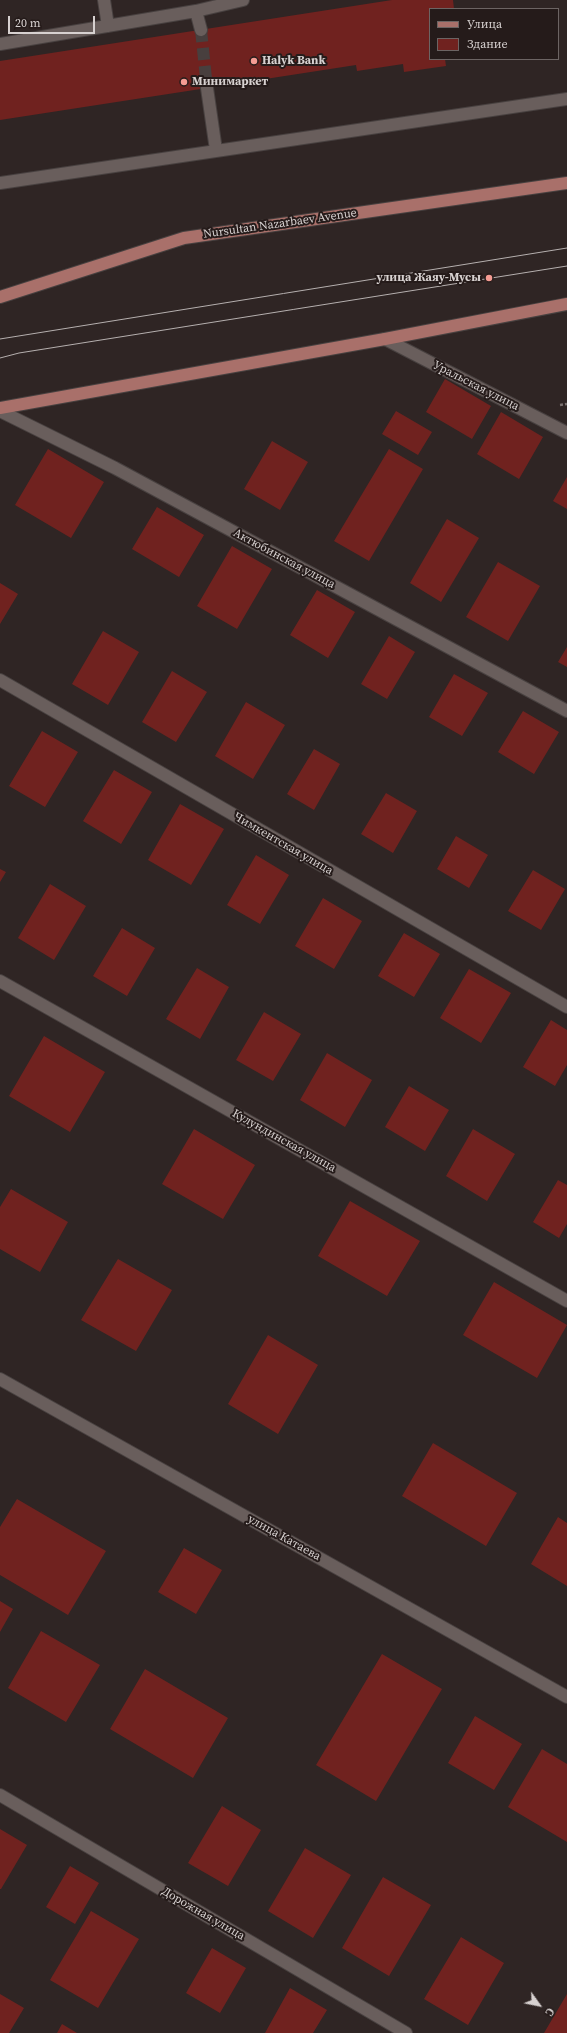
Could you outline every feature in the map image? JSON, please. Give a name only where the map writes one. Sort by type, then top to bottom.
[{"type":"main road","name":"Nursultan Nazarbaev Avenue","points":[[0,296],[184,238],[567,183]]},
{"type":"main road","points":[[0,408],[385,339],[567,304]]},
{"type":"street","points":[[104,0],[108,26]]},
{"type":"street","points":[[0,44],[196,11],[243,0]]},
{"type":"street","points":[[196,11],[200,30]]},
{"type":"street","points":[[207,88],[216,150]]},
{"type":"street","points":[[0,183],[567,99]]},
{"type":"street","name":"Уральская улица","points":[[385,339],[567,433]]},
{"type":"street","name":"Актюбинская улица","points":[[0,411],[115,468],[567,710]]},
{"type":"street","name":"Чимкентская улица","points":[[0,680],[567,1007]]},
{"type":"street","name":"Кулундинская улица","points":[[0,981],[567,1301]]},
{"type":"street","name":"улица Катаева","points":[[0,1380],[567,1697]]},
{"type":"street","name":"Дорожная улица","points":[[0,1795],[406,2033]]},
{"type":"building","points":[[392,0],[453,0],[454,8],[429,8],[429,60],[445,60],[446,66],[404,72],[403,64],[357,71],[356,65],[0,120],[0,61]]},
{"type":"building","points":[[445,379],[491,406],[472,439],[426,412]]},
{"type":"building","points":[[396,411],[432,432],[418,455],[382,434]]},
{"type":"building","points":[[501,412],[543,437],[519,479],[477,454]]},
{"type":"building","points":[[272,441],[308,462],[280,510],[244,489]]},
{"type":"building","points":[[48,449],[104,482],[71,538],[15,505]]},
{"type":"building","points":[[389,449],[423,469],[369,561],[334,541]]},
{"type":"building","points":[[567,477],[567,509],[553,501]]},
{"type":"building","points":[[157,507],[204,535],[179,577],[132,549]]},
{"type":"building","points":[[447,519],[479,538],[441,602],[410,583]]},
{"type":"building","points":[[232,546],[272,569],[237,629],[197,606]]},
{"type":"building","points":[[498,562],[540,586],[508,641],[466,617]]},
{"type":"building","points":[[0,583],[18,594],[0,624]]},
{"type":"building","points":[[317,590],[355,612],[328,658],[290,635]]},
{"type":"building","points":[[103,631],[139,652],[108,705],[72,684]]},
{"type":"building","points":[[389,636],[415,652],[387,699],[361,684]]},
{"type":"building","points":[[567,647],[567,667],[558,662]]},
{"type":"building","points":[[172,671],[207,692],[176,742],[142,722]]},
{"type":"building","points":[[454,674],[488,693],[462,736],[429,717]]},
{"type":"building","points":[[246,702],[285,725],[253,779],[215,756]]},
{"type":"building","points":[[523,711],[559,732],[534,774],[498,752]]},
{"type":"building","points":[[42,731],[78,752],[45,807],[9,786]]},
{"type":"building","points":[[314,749],[340,764],[314,810],[287,794]]},
{"type":"building","points":[[114,770],[152,792],[121,844],[83,821]]},
{"type":"building","points":[[386,793],[417,811],[393,853],[361,834]]},
{"type":"building","points":[[180,804],[224,829],[191,885],[148,860]]},
{"type":"building","points":[[456,836],[488,855],[469,888],[437,869]]},
{"type":"building","points":[[256,855],[289,875],[260,924],[227,905]]},
{"type":"building","points":[[0,869],[6,872],[0,882]]},
{"type":"building","points":[[533,870],[565,889],[541,930],[508,911]]},
{"type":"building","points":[[50,884],[86,906],[54,960],[18,938]]},
{"type":"building","points":[[323,898],[362,921],[334,969],[295,946]]},
{"type":"building","points":[[122,928],[155,948],[127,996],[93,976]]},
{"type":"building","points":[[404,933],[440,954],[414,997],[378,976]]},
{"type":"building","points":[[197,968],[229,987],[200,1039],[166,1019]]},
{"type":"building","points":[[469,969],[511,993],[481,1043],[440,1018]]},
{"type":"building","points":[[264,1012],[301,1034],[273,1081],[236,1060]]},
{"type":"building","points":[[551,1020],[567,1030],[567,1065],[555,1086],[523,1067]]},
{"type":"building","points":[[44,1036],[105,1072],[70,1132],[9,1096]]},
{"type":"building","points":[[327,1053],[372,1080],[345,1127],[300,1100]]},
{"type":"building","points":[[409,1086],[449,1110],[425,1151],[385,1127]]},
{"type":"building","points":[[194,1129],[255,1165],[223,1219],[162,1184]]},
{"type":"building","points":[[473,1129],[515,1154],[487,1201],[446,1176]]},
{"type":"building","points":[[558,1180],[567,1185],[567,1224],[559,1238],[533,1222]]},
{"type":"building","points":[[11,1189],[68,1222],[40,1272],[0,1249],[0,1207]]},
{"type":"building","points":[[350,1201],[420,1241],[387,1296],[318,1256]]},
{"type":"building","points":[[118,1259],[172,1290],[136,1351],[81,1320]]},
{"type":"building","points":[[494,1282],[567,1325],[537,1378],[463,1335]]},
{"type":"building","points":[[268,1335],[318,1365],[278,1434],[228,1404]]},
{"type":"building","points":[[433,1443],[517,1493],[486,1546],[402,1496]]},
{"type":"building","points":[[17,1499],[106,1551],[68,1615],[0,1575],[0,1527]]},
{"type":"building","points":[[558,1517],[567,1523],[567,1586],[531,1564]]},
{"type":"building","points":[[184,1548],[222,1570],[196,1614],[158,1592]]},
{"type":"building","points":[[0,1601],[13,1609],[0,1632]]},
{"type":"building","points":[[41,1631],[100,1665],[66,1722],[8,1688]]},
{"type":"building","points":[[382,1654],[442,1689],[376,1801],[316,1765]]},
{"type":"building","points":[[145,1669],[228,1718],[193,1778],[110,1729]]},
{"type":"building","points":[[475,1716],[522,1744],[494,1790],[448,1763]]},
{"type":"building","points":[[542,1749],[567,1764],[567,1842],[508,1807]]},
{"type":"building","points":[[222,1806],[261,1830],[228,1886],[188,1863]]},
{"type":"building","points":[[0,1829],[27,1845],[1,1889],[0,1889]]},
{"type":"building","points":[[305,1848],[351,1875],[313,1938],[268,1911]]},
{"type":"building","points":[[70,1866],[99,1883],[75,1924],[46,1907]]},
{"type":"building","points":[[383,1877],[431,1905],[389,1976],[342,1948]]},
{"type":"building","points":[[91,1911],[139,1939],[98,2008],[50,1980]]},
{"type":"building","points":[[461,1937],[504,1963],[468,2025],[424,1999]]},
{"type":"building","points":[[212,1948],[246,1968],[220,2013],[186,1993]]},
{"type":"building","points":[[290,1988],[327,2010],[313,2033],[265,2033]]},
{"type":"building","points":[[0,1994],[24,2008],[9,2033],[0,2033]]},
{"type":"building","points":[[567,1994],[567,2033],[544,2033]]},
{"type":"building","points":[[62,2024],[77,2033],[57,2033]]},
{"type":"tunnel","points":[[201,30],[207,88]]},
{"type":"tram line","points":[[0,339],[567,248]]},
{"type":"tram line","points":[[0,358],[19,353],[567,266]]},
{"type":"place","name":"Halyk Bank","points":[[254,61]]},
{"type":"place","name":"Минимаркет","points":[[184,82]]},
{"type":"place","name":"улица Жаяу-Мусы","points":[[489,278]]}]
